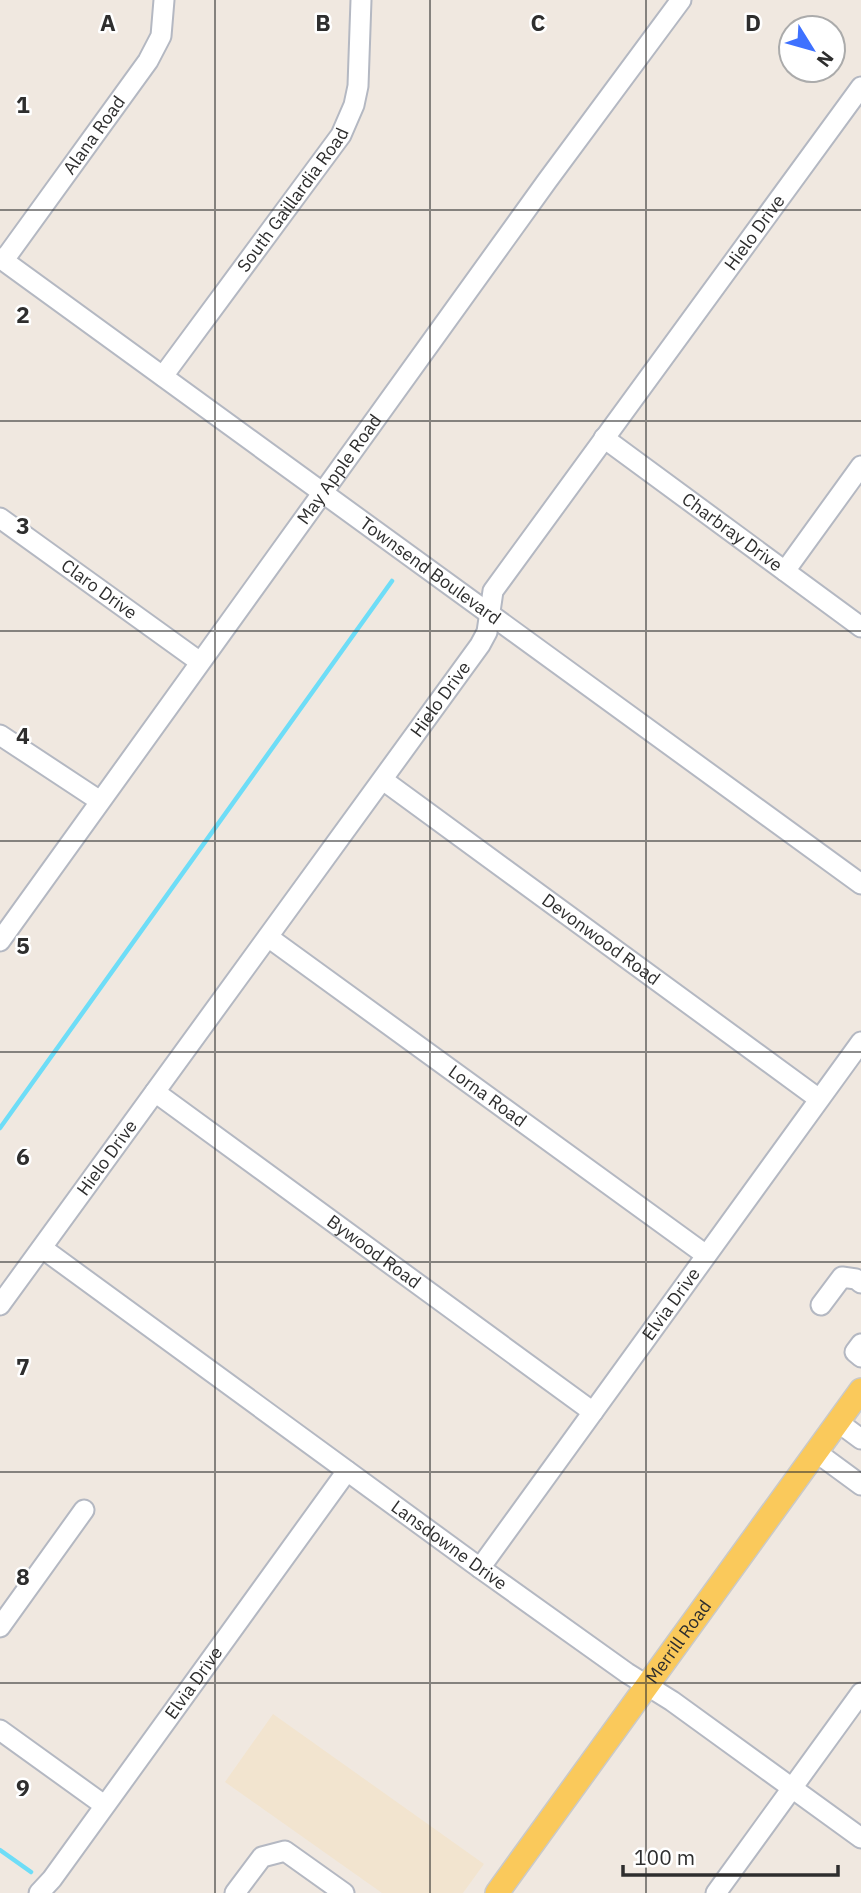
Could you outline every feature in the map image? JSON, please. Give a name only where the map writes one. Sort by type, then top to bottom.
[{"type":"main road","name":"Merrill Road","points":[[496,1893],[861,1390]]},
{"type":"street","name":"Alana Road","points":[[2,259],[154,51],[160,36],[164,0]]},
{"type":"street","name":"South Gaillardia Road","points":[[163,376],[341,135],[359,86],[361,0]]},
{"type":"street","name":"May Apple Road","points":[[0,941],[681,0]]},
{"type":"street","name":"Hielo Drive","points":[[0,1305],[480,645],[487,632],[494,591],[861,87]]},
{"type":"street","name":"Townsend Boulevard","points":[[2,259],[861,884]]},
{"type":"street","name":"Charbray Drive","points":[[604,438],[861,627]]},
{"type":"street","points":[[785,571],[861,466]]},
{"type":"street","name":"Claro Drive","points":[[0,518],[200,662]]},
{"type":"street","points":[[0,735],[100,801]]},
{"type":"street","name":"Devonwood Road","points":[[383,780],[819,1099]]},
{"type":"street","name":"Lorna Road","points":[[268,937],[706,1255]]},
{"type":"street","name":"Elvia Drive","points":[[480,1568],[861,1042]]},
{"type":"street","name":"Bywood Road","points":[[155,1092],[593,1412]]},
{"type":"street","name":"Lansdowne Drive","points":[[41,1248],[480,1568],[861,1838]]},
{"type":"street","points":[[821,1305],[842,1277],[856,1279],[861,1283]]},
{"type":"street","points":[[861,1344],[855,1352],[861,1357]]},
{"type":"street","points":[[838,1422],[861,1439]]},
{"type":"street","points":[[816,1452],[861,1485]]},
{"type":"street","name":"Elvia Drive","points":[[39,1893],[52,1879],[347,1471]]},
{"type":"street","points":[[0,1628],[85,1510]]},
{"type":"street","points":[[716,1893],[861,1693]]},
{"type":"street","points":[[0,1730],[104,1805]]},
{"type":"street","points":[[235,1893],[262,1857],[285,1851],[344,1893]]},
{"type":"shaded area","points":[[273,1714],[484,1864],[463,1893],[382,1893],[225,1782]]},
{"type":"waterway","points":[[0,1128],[392,581]]},
{"type":"waterway","points":[[0,1850],[31,1872]]}]
